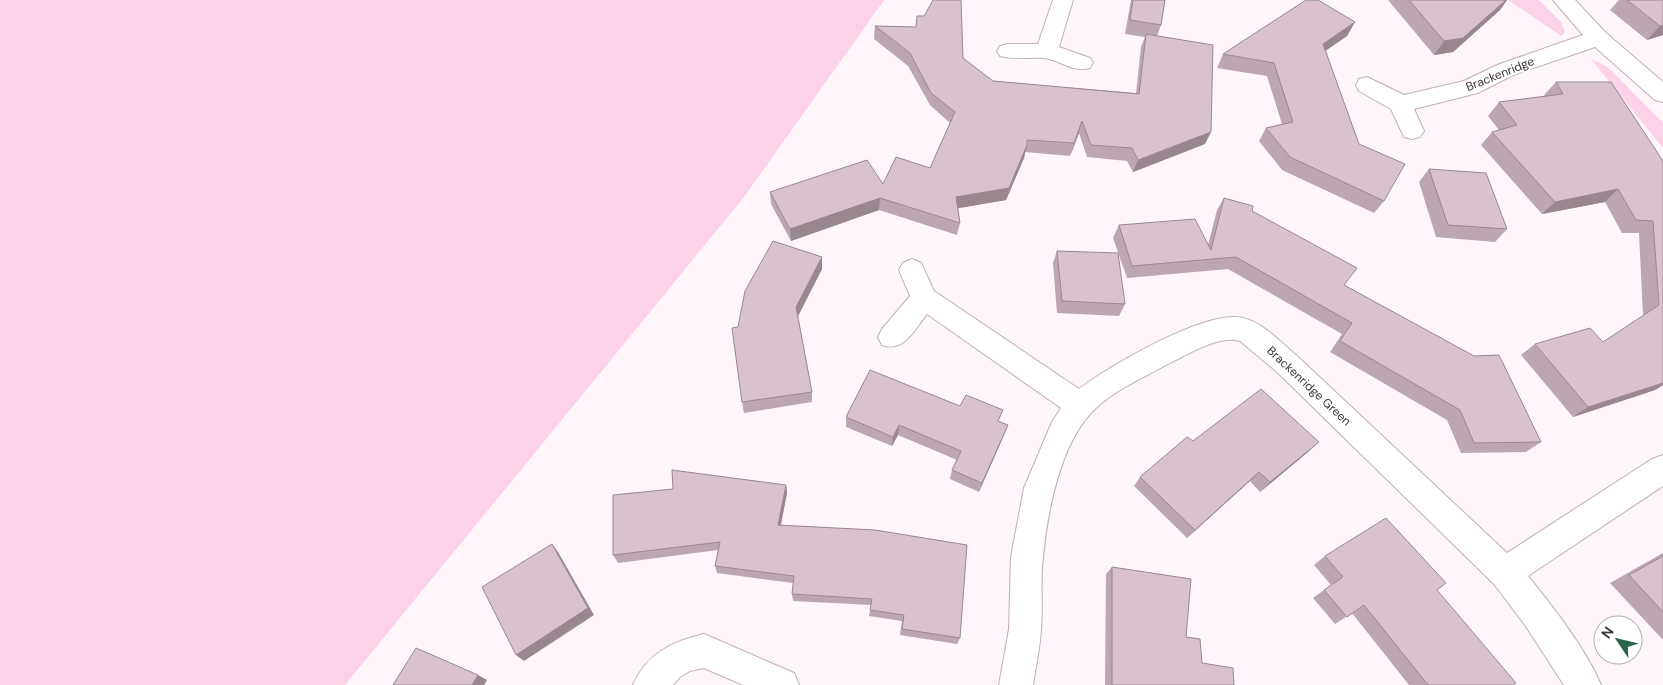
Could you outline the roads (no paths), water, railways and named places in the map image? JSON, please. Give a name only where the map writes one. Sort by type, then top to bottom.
[{"type":"street","points":[[1047,51],[1062,0]]},
{"type":"street","points":[[1563,0],[1598,38],[1663,94]]},
{"type":"street","name":"Brackenridge","points":[[1400,104],[1470,87],[1506,70],[1598,38]]},
{"type":"street","points":[[1008,51],[1047,51],[1082,63]]},
{"type":"street","points":[[1367,85],[1400,104],[1412,131]]},
{"type":"street","points":[[912,270],[924,298],[1080,405]]},
{"type":"street","points":[[892,337],[924,298]]},
{"type":"street","name":"Brackenridge Green","points":[[1016,685],[1026,629],[1027,557],[1039,488],[1062,431],[1080,405],[1111,381],[1191,339],[1216,331],[1236,328],[1250,333],[1286,363],[1505,573],[1528,599],[1550,630],[1584,685]]},
{"type":"street","points":[[1505,573],[1663,469]]},
{"type":"street","points":[[650,685],[668,665],[684,655],[704,651],[782,685]]}]
